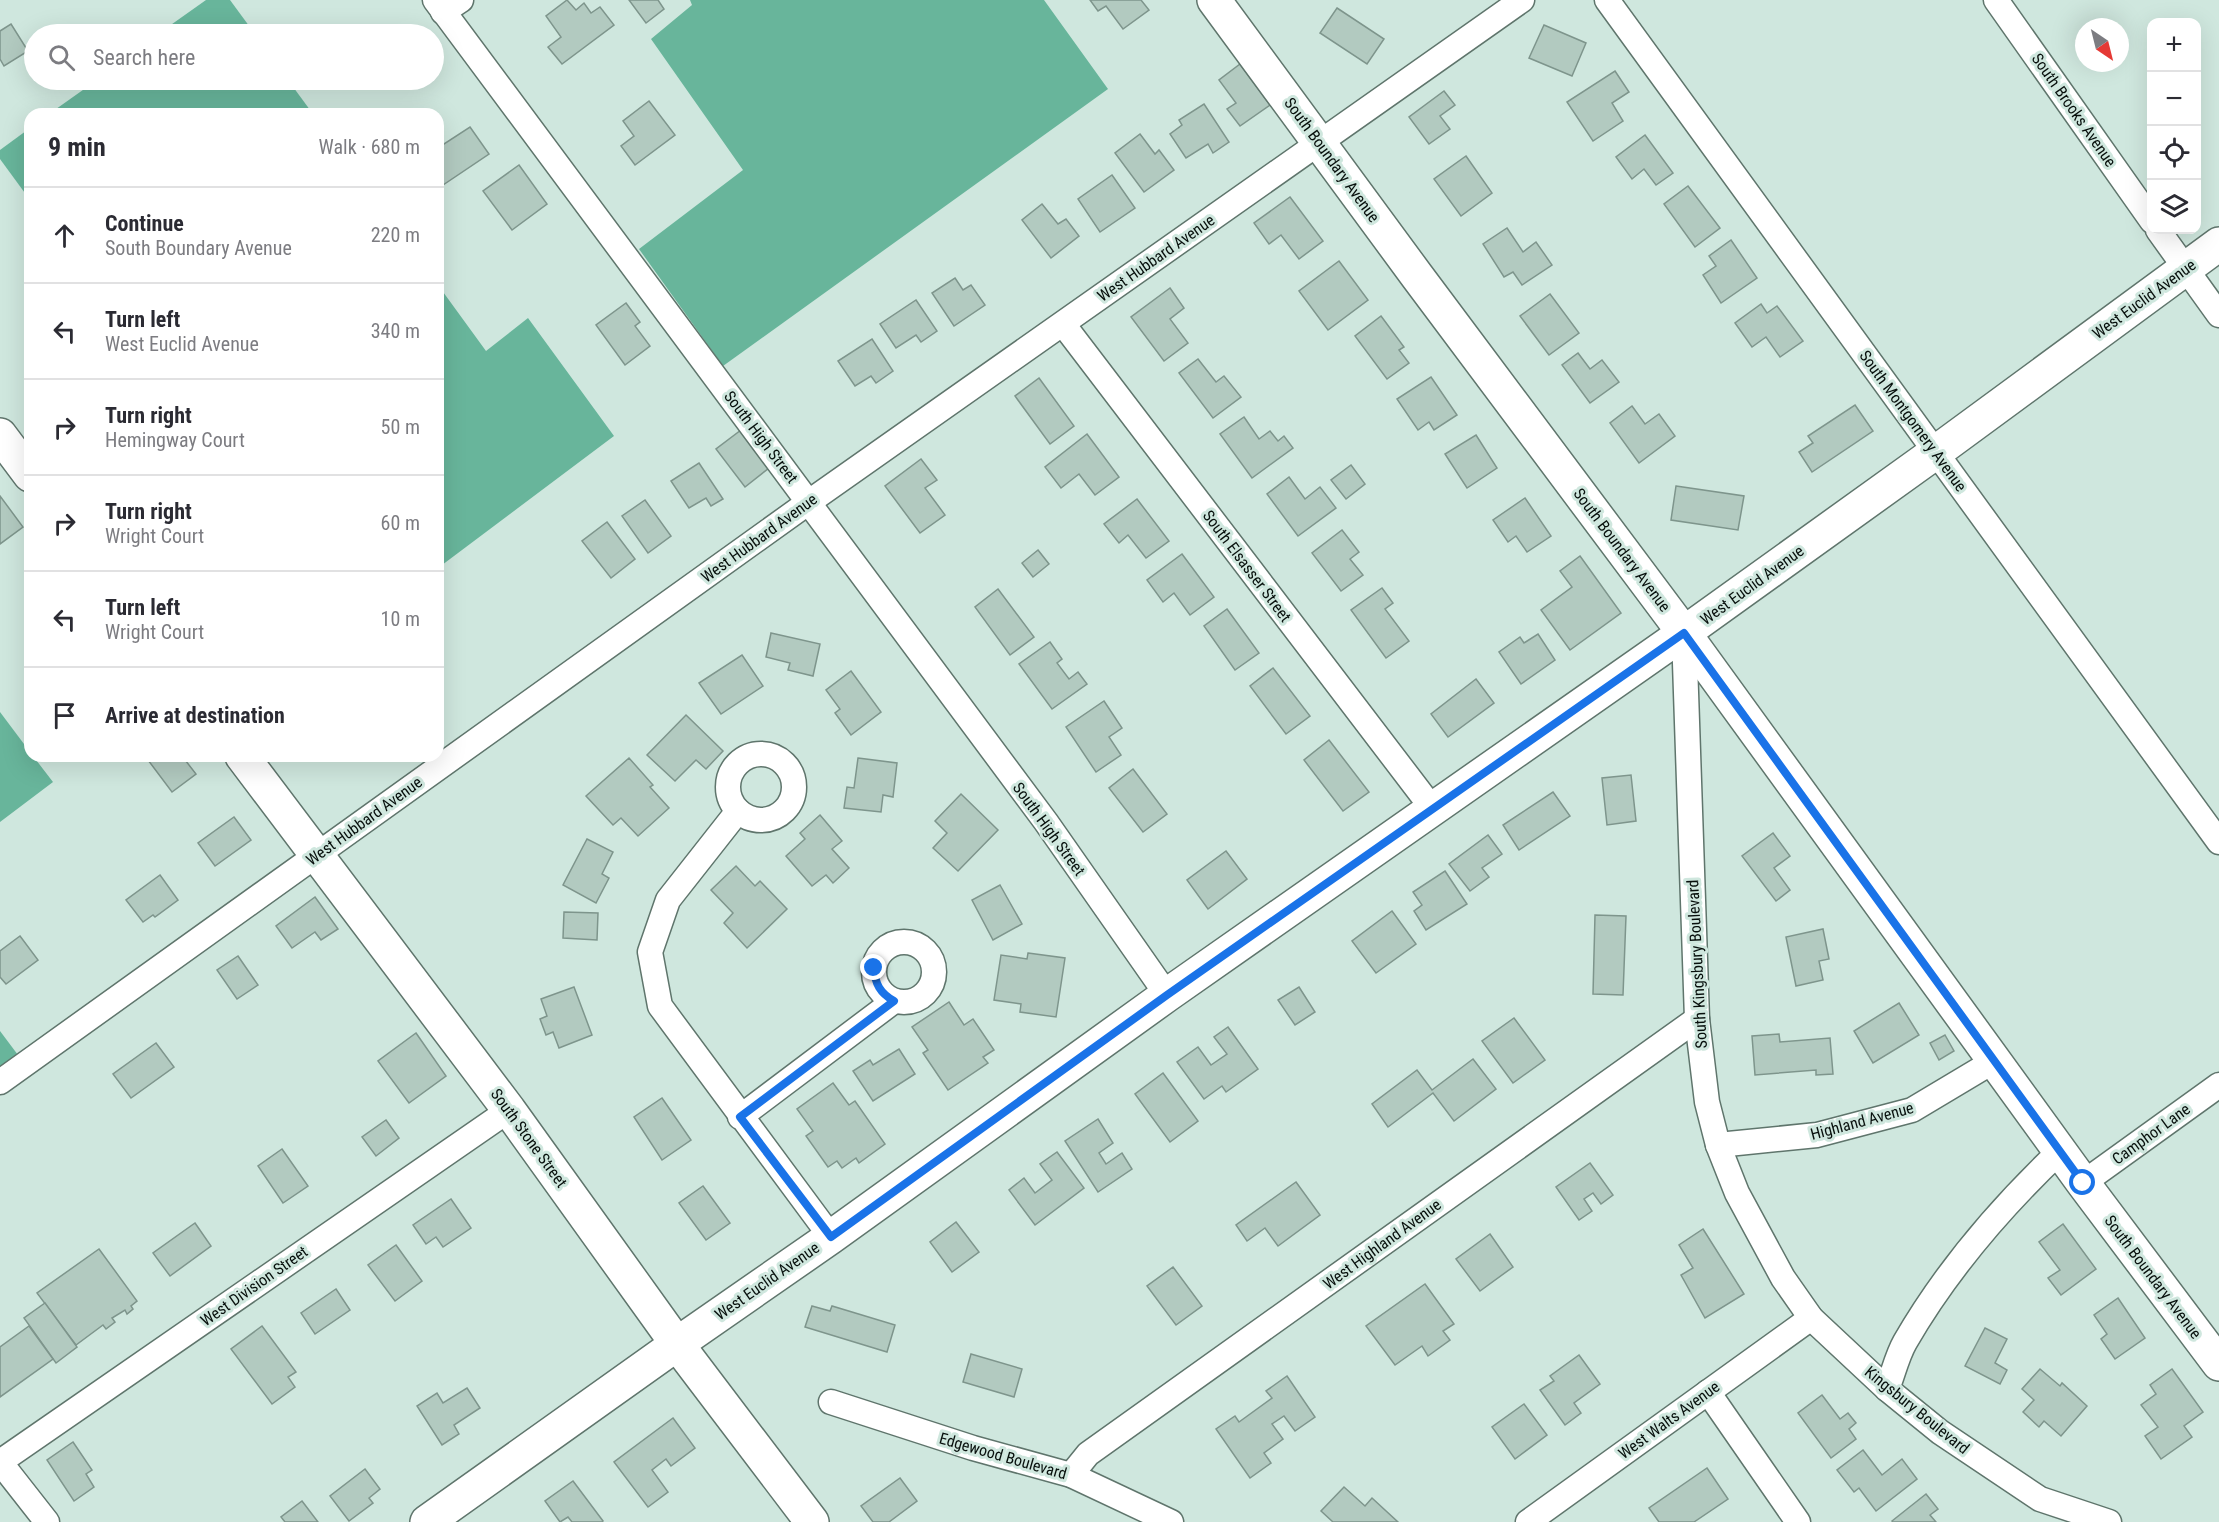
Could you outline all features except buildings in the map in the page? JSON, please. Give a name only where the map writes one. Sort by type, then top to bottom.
[{"type":"street","name":"South Boundary Avenue","points":[[1214,0],[1684,633],[1994,1062],[2219,1364]]},
{"type":"street","name":"West Hubbard Avenue","points":[[0,1082],[809,502],[1522,0]]},
{"type":"street","name":"South Montgomery Avenue","points":[[1607,0],[2219,842]]},
{"type":"street","name":"South Brooks Avenue","points":[[1996,0],[2147,215]]},
{"type":"street","name":"South High Street","points":[[447,4],[809,502],[1046,822],[1167,995]]},
{"type":"street","points":[[2161,234],[2219,315]]},
{"type":"street","name":"West Euclid Avenue","points":[[427,1522],[676,1344],[831,1237],[1167,995],[1684,633],[1936,452],[2219,244]]},
{"type":"street","name":"South Elsasser Street","points":[[1063,324],[1432,808]]},
{"type":"street","points":[[0,435],[24,467]]},
{"type":"street","name":"South Kingsbury Boulevard","points":[[1684,633],[1697,1019],[1707,1102],[1718,1145],[1737,1193],[1783,1278]]},
{"type":"street","name":"South Stone Street","points":[[247,762],[509,1110],[676,1344],[812,1522]]},
{"type":"street","points":[[738,811],[668,900],[650,952],[660,1006],[831,1237]]},
{"type":"street","points":[[740,1117],[894,1001]]},
{"type":"street","name":"West Highland Avenue","points":[[1071,1475],[1088,1454],[1697,1019]]},
{"type":"street","name":"Highland Avenue","points":[[1718,1145],[1817,1136],[1912,1110],[1994,1062]]},
{"type":"street","name":"Camphor Lane","points":[[2083,1183],[2219,1085]]},
{"type":"street","name":"West Division Street","points":[[0,1462],[509,1110]]},
{"type":"street","points":[[1887,1389],[1904,1343],[1956,1266],[2019,1190],[2060,1151]]},
{"type":"street","name":"Kingsbury Boulevard","points":[[1783,1278],[1810,1318],[1887,1389],[1940,1432],[2040,1499],[2109,1522]]},
{"type":"street","name":"West Walts Avenue","points":[[1528,1522],[1810,1318]]},
{"type":"street","points":[[1708,1392],[1798,1522]]},
{"type":"street","name":"Edgewood Boulevard","points":[[831,1402],[974,1448],[1071,1475],[1171,1522]]},
{"type":"street","points":[[0,1462],[47,1522]]},
{"type":"green space","points":[[206,0],[230,0],[248,24],[172,24]]},
{"type":"green space","points":[[690,0],[1044,0],[1108,89],[723,366],[639,249],[743,170],[651,39],[692,5]]},
{"type":"green space","points":[[83,90],[295,90],[309,108],[57,108]]},
{"type":"green space","points":[[24,132],[24,192],[0,159],[0,150]]},
{"type":"green space","points":[[444,293],[486,351],[528,318],[614,436],[444,564]]},
{"type":"green space","points":[[0,712],[24,744],[24,762],[38,762],[53,782],[0,822]]},
{"type":"green space","points":[[0,1031],[18,1055],[0,1068]]},
{"type":"route","points":[[874,968],[874,978],[878,988],[894,1001],[740,1117],[831,1237],[1167,995],[1684,633],[2083,1183]]}]
